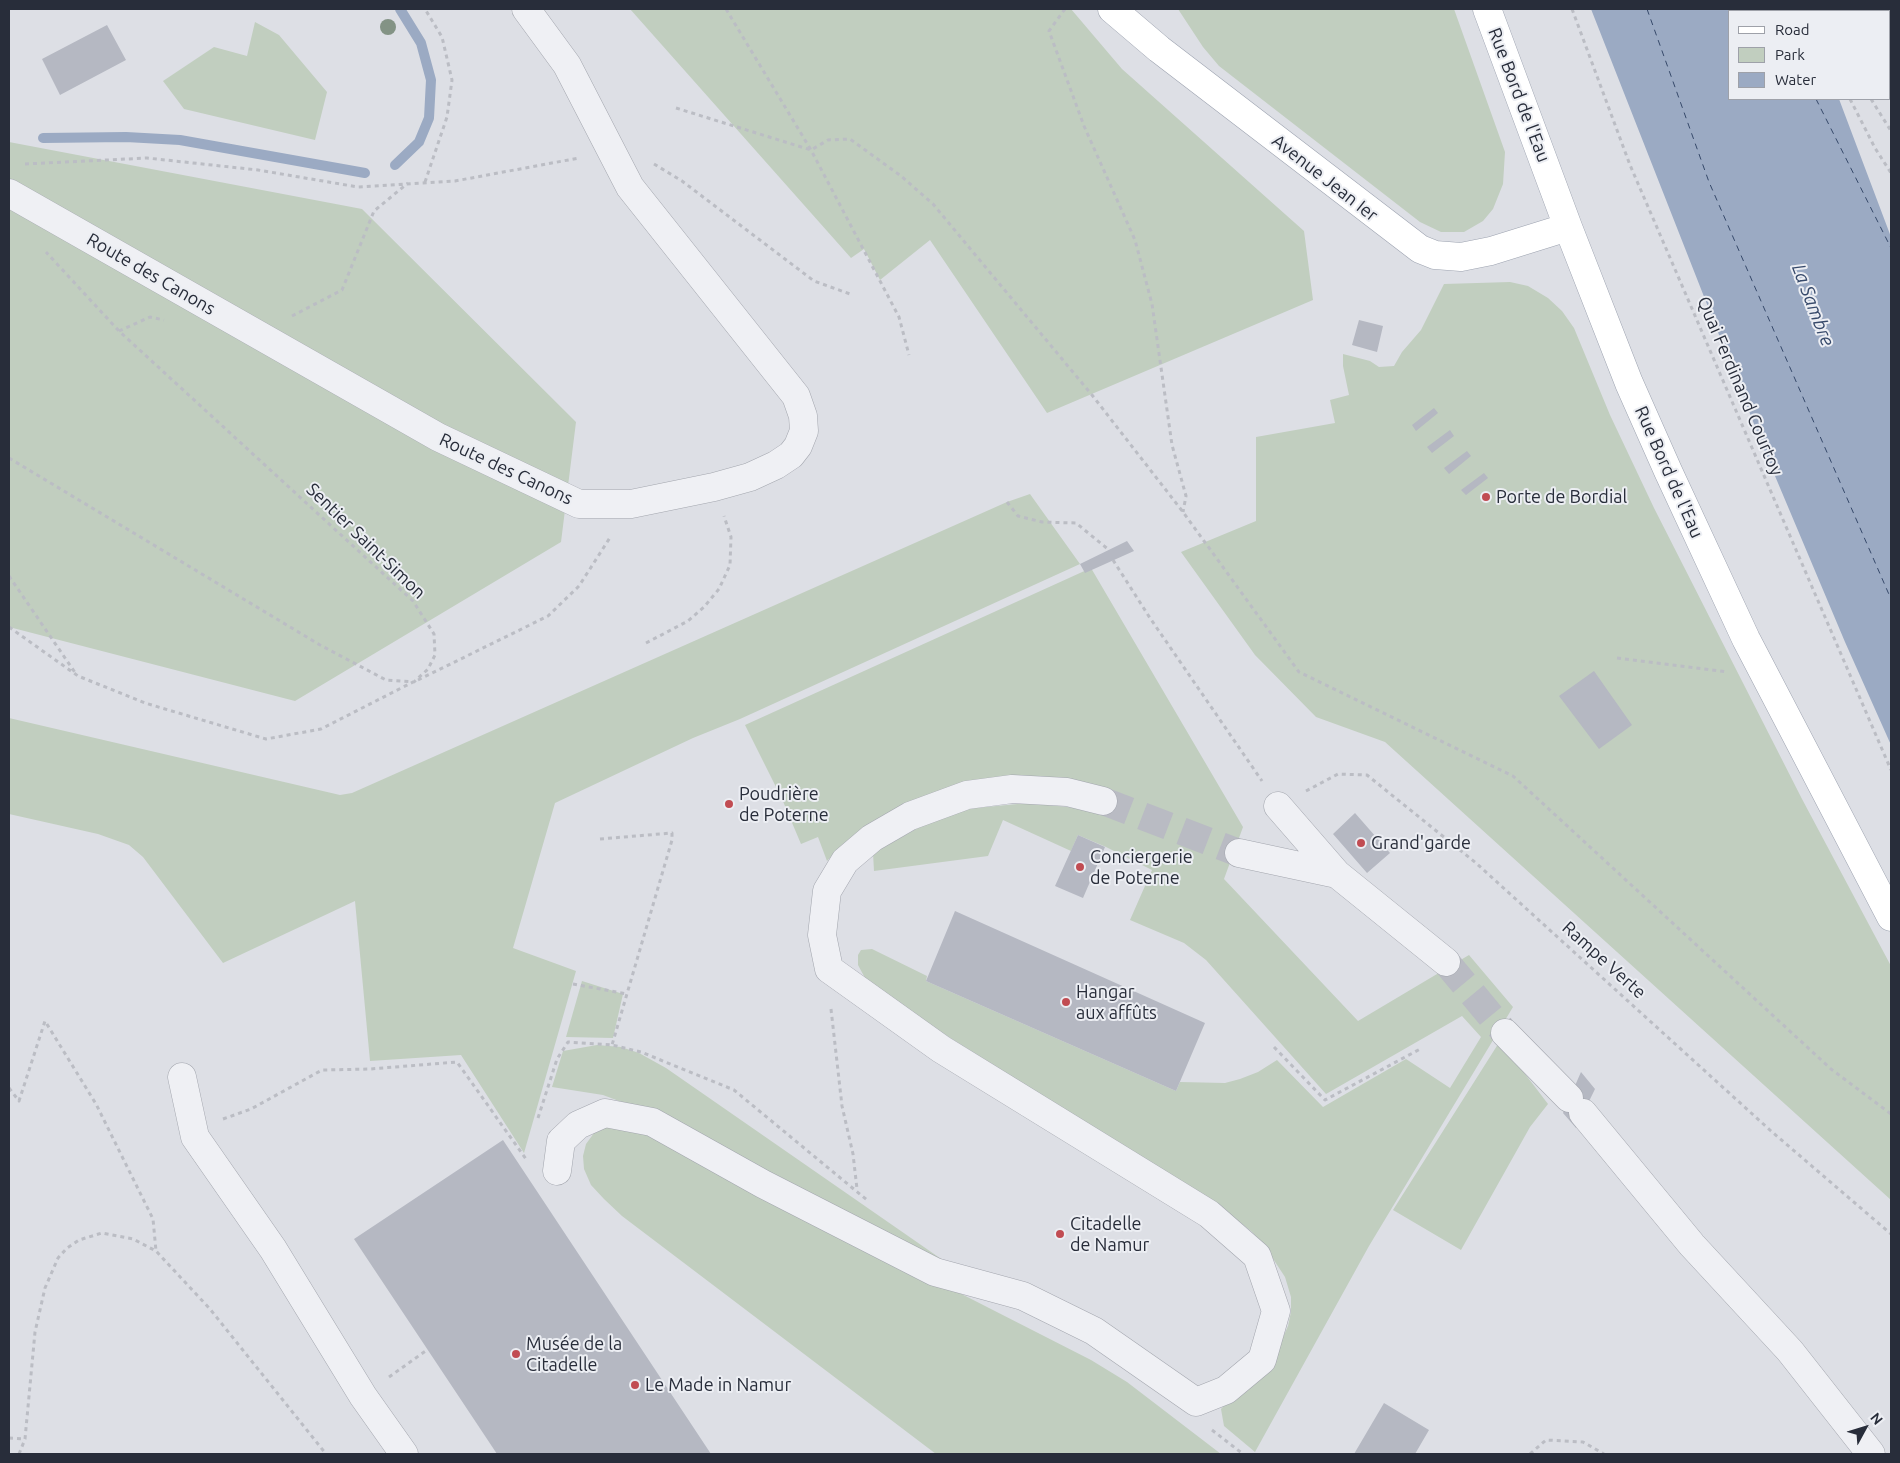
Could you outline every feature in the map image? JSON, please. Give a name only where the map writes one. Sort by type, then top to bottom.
[{"type":"main road","name":"Avenue Jean Ier","points":[[1112,9],[1246,116],[1420,250],[1435,255],[1461,257],[1491,251],[1568,227]]},
{"type":"main road","name":"Rue Bord de l'Eau","points":[[1487,9],[1568,227],[1645,420],[1730,605],[1891,916]]},
{"type":"street","name":"Route des Canons","points":[[9,193],[438,437],[579,504],[631,504],[714,487],[750,477],[776,465],[791,455],[798,446],[804,431],[803,416],[796,396],[630,187],[568,65],[526,9]]},
{"type":"street","points":[[557,1172],[560,1141],[578,1125],[605,1113],[652,1122],[763,1184],[935,1272],[1023,1296],[1094,1331],[1196,1402],[1226,1390],[1262,1360],[1276,1312],[1257,1256],[1208,1214],[941,1048],[829,969],[822,935],[827,891],[844,861],[882,832],[931,807],[976,793],[1033,790],[1067,792],[1103,801]]},
{"type":"street","points":[[1278,806],[1337,874],[1446,962]]},
{"type":"street","points":[[1239,853],[1337,874]]},
{"type":"street","points":[[1505,1033],[1576,1106],[1692,1245],[1790,1351],[1871,1454]]},
{"type":"street","points":[[182,1078],[195,1138],[273,1249],[363,1396],[404,1454]]},
{"type":"path","points":[[424,182],[447,117],[452,80],[442,36],[425,9]]},
{"type":"path","points":[[726,9],[811,150],[899,317],[910,355]]},
{"type":"path","points":[[1063,9],[1049,31],[1084,126],[1135,240],[1152,304],[1172,445],[1186,496],[1183,512]]},
{"type":"path","name":"Quai Ferdinand Courtoy","points":[[1572,9],[1630,165],[1891,770]]},
{"type":"path","points":[[1851,100],[1875,148],[1891,173]]},
{"type":"path","points":[[1872,100],[1891,131]]},
{"type":"path","points":[[676,108],[811,150],[828,140],[850,139],[901,176],[933,204],[1092,395],[1183,512],[1299,672],[1513,776],[1831,1068],[1891,1114]]},
{"type":"path","points":[[23,164],[147,158],[258,170],[358,186],[456,181],[567,161],[610,150],[647,159],[682,181],[814,281],[850,294]]},
{"type":"path","points":[[258,334],[342,290],[374,211],[409,183]]},
{"type":"path","name":"Sentier Saint-Simon","points":[[42,249],[119,331],[413,601],[434,634],[434,656],[428,669],[414,682]]},
{"type":"path","points":[[9,458],[320,645],[386,680],[414,682]]},
{"type":"path","points":[[646,643],[688,622],[719,589],[730,565],[731,537],[714,487]]},
{"type":"path","points":[[1007,502],[1018,516],[1042,522],[1076,523],[1108,550]]},
{"type":"path","points":[[9,627],[78,676],[145,703],[266,739],[321,729],[548,616],[579,586],[631,504]]},
{"type":"path","points":[[1113,560],[1150,618],[1278,806]]},
{"type":"path","points":[[9,576],[78,676]]},
{"type":"path","points":[[1617,658],[1746,674],[1763,671]]},
{"type":"path","name":"Rampe Verte","points":[[1278,806],[1338,774],[1367,775],[1476,864],[1771,1131],[1891,1234]]},
{"type":"path","points":[[600,839],[672,832],[672,840],[612,1045]]},
{"type":"path","points":[[829,969],[831,1008],[842,1106],[853,1154],[858,1190]]},
{"type":"path","points":[[573,984],[627,994]]},
{"type":"path","points":[[9,1088],[20,1101],[45,1022],[96,1104],[153,1219],[156,1251]]},
{"type":"path","points":[[550,1082],[557,1059],[568,1042],[612,1045],[641,1052],[734,1090],[858,1190],[870,1203]]},
{"type":"path","points":[[1274,1047],[1325,1100],[1422,1048]]},
{"type":"path","points":[[195,1138],[221,1119],[250,1110],[322,1070],[370,1069],[457,1062],[525,1159],[557,1172]]},
{"type":"path","points":[[20,1454],[25,1439],[34,1332],[45,1288],[58,1258],[79,1240],[102,1233],[133,1239],[156,1251],[222,1323],[326,1454]]},
{"type":"path","points":[[407,1363],[427,1350]]},
{"type":"path","points":[[9,1438],[25,1439]]},
{"type":"path","points":[[1530,1454],[1546,1440],[1583,1442],[1604,1454]]},
{"type":"green space","points":[[630,9],[1071,9],[1122,69],[1304,231],[1313,300],[1047,413],[930,240],[880,280],[864,249],[851,258]]},
{"type":"green space","points":[[1178,9],[1454,9],[1505,152],[1503,184],[1493,209],[1483,221],[1464,232],[1441,232],[1420,222],[1219,66],[1203,47]]},
{"type":"green space","points":[[255,22],[279,35],[327,92],[315,140],[184,109],[163,81],[214,47],[247,56]]},
{"type":"green space","points":[[9,142],[362,209],[576,422],[561,542],[295,701],[9,627]]},
{"type":"green space","points":[[1510,282],[1528,286],[1548,298],[1562,311],[1574,328],[1610,415],[1654,508],[1802,799],[1891,966],[1891,1200],[1385,742],[1316,717],[1255,655],[1181,552],[1256,521],[1256,437],[1335,423],[1330,400],[1349,395],[1343,366],[1343,354],[1370,361],[1379,367],[1394,366],[1402,352],[1421,330],[1444,284]]},
{"type":"green space","points":[[1030,494],[1080,564],[740,719],[693,738],[555,803],[513,948],[576,971],[524,1153],[461,1055],[370,1061],[355,901],[223,963],[143,857],[129,845],[98,834],[9,814],[9,718],[340,795],[352,793],[1007,502]]},
{"type":"green space","points":[[1091,568],[1243,827],[1224,879],[1358,1021],[1469,955],[1513,1007],[1369,1246],[1255,1452],[1224,1426],[1221,1409],[1280,1344],[1288,1326],[1291,1312],[1291,1297],[1285,1277],[1264,1245],[1251,1231],[1224,1210],[917,1017],[881,992],[865,978],[858,965],[858,955],[861,950],[872,949],[927,976],[926,981],[1176,1091],[1180,1082],[1225,1083],[1258,1072],[1277,1060],[1323,1107],[1406,1059],[1450,1088],[1481,1037],[1462,1016],[1326,1094],[1206,960],[1184,943],[1130,920],[1152,870],[1106,847],[1078,835],[1071,851],[1003,820],[988,856],[874,871],[873,853],[918,828],[965,809],[1028,803],[1077,808],[1108,789],[1063,778],[1029,777],[837,850],[827,861],[818,837],[801,844],[782,799],[745,725]]},
{"type":"green space","points":[[582,981],[623,994],[613,1038],[566,1037]]},
{"type":"green space","points":[[1500,1041],[1548,1104],[1530,1127],[1461,1250],[1393,1210]]},
{"type":"green space","points":[[597,1045],[621,1047],[639,1053],[666,1068],[960,1272],[656,1115],[603,1095],[552,1087],[563,1051]]},
{"type":"green space","points":[[604,1125],[630,1125],[1091,1360],[1127,1382],[1221,1454],[936,1454],[622,1216],[604,1199],[591,1185],[584,1169],[583,1156],[586,1144],[594,1133]]},
{"type":"water","name":"La Sambre","points":[[1591,9],[1806,10],[1728,10],[1728,100],[1839,100],[1891,237],[1891,745],[1845,642],[1767,457]]},
{"type":"building","points":[[107,25],[126,60],[60,95],[42,59]]},
{"type":"building","points":[[1359,320],[1383,326],[1377,352],[1352,345]]},
{"type":"building","points":[[1434,408],[1438,413],[1416,431],[1412,425]]},
{"type":"building","points":[[1450,430],[1454,436],[1432,453],[1427,447]]},
{"type":"building","points":[[1467,451],[1471,456],[1449,474],[1444,468]]},
{"type":"building","points":[[1484,473],[1488,478],[1466,495],[1461,490]]},
{"type":"building","points":[[1127,541],[1134,551],[1085,573],[1080,564]]},
{"type":"building","points":[[1594,671],[1632,725],[1599,749],[1559,696]]},
{"type":"building","name":"Grand'garde","points":[[1355,813],[1390,853],[1367,873],[1333,834]]},
{"type":"building","name":"Conciergerie de Poterne","points":[[1078,835],[1105,847],[1083,898],[1055,886]]},
{"type":"building","name":"Hangar aux affûts","points":[[955,911],[1205,1023],[1176,1091],[926,981]]},
{"type":"building","points":[[1581,1072],[1595,1089],[1576,1128],[1563,1113]]},
{"type":"building","points":[[503,1140],[711,1454],[497,1454],[354,1239]]},
{"type":"building","points":[[1384,1403],[1429,1430],[1415,1454],[1354,1454]]},
{"type":"waterway","points":[[395,165],[419,142],[429,118],[431,80],[421,43],[400,9]]},
{"type":"waterway","points":[[43,138],[126,137],[180,140],[365,173]]},
{"type":"ferry route","points":[[1647,9],[1709,182],[1891,599]]},
{"type":"ferry route","points":[[1817,100],[1891,248]]},
{"type":"tunnel","points":[[1103,801],[1239,853]]},
{"type":"tunnel","points":[[1446,962],[1505,1033]]},
{"type":"place","name":"Porte de Bordial","points":[[1486,497]]},
{"type":"place","name":"Poudrière de Poterne","points":[[729,804]]},
{"type":"place","name":"Grand'garde","points":[[1361,843]]},
{"type":"place","name":"Conciergerie de Poterne","points":[[1080,867]]},
{"type":"place","name":"Hangar aux affûts","points":[[1066,1002]]},
{"type":"place","name":"Citadelle de Namur","points":[[1060,1234]]},
{"type":"place","name":"Musée de la Citadelle","points":[[516,1354]]},
{"type":"place","name":"Le Made in Namur","points":[[635,1385]]}]
